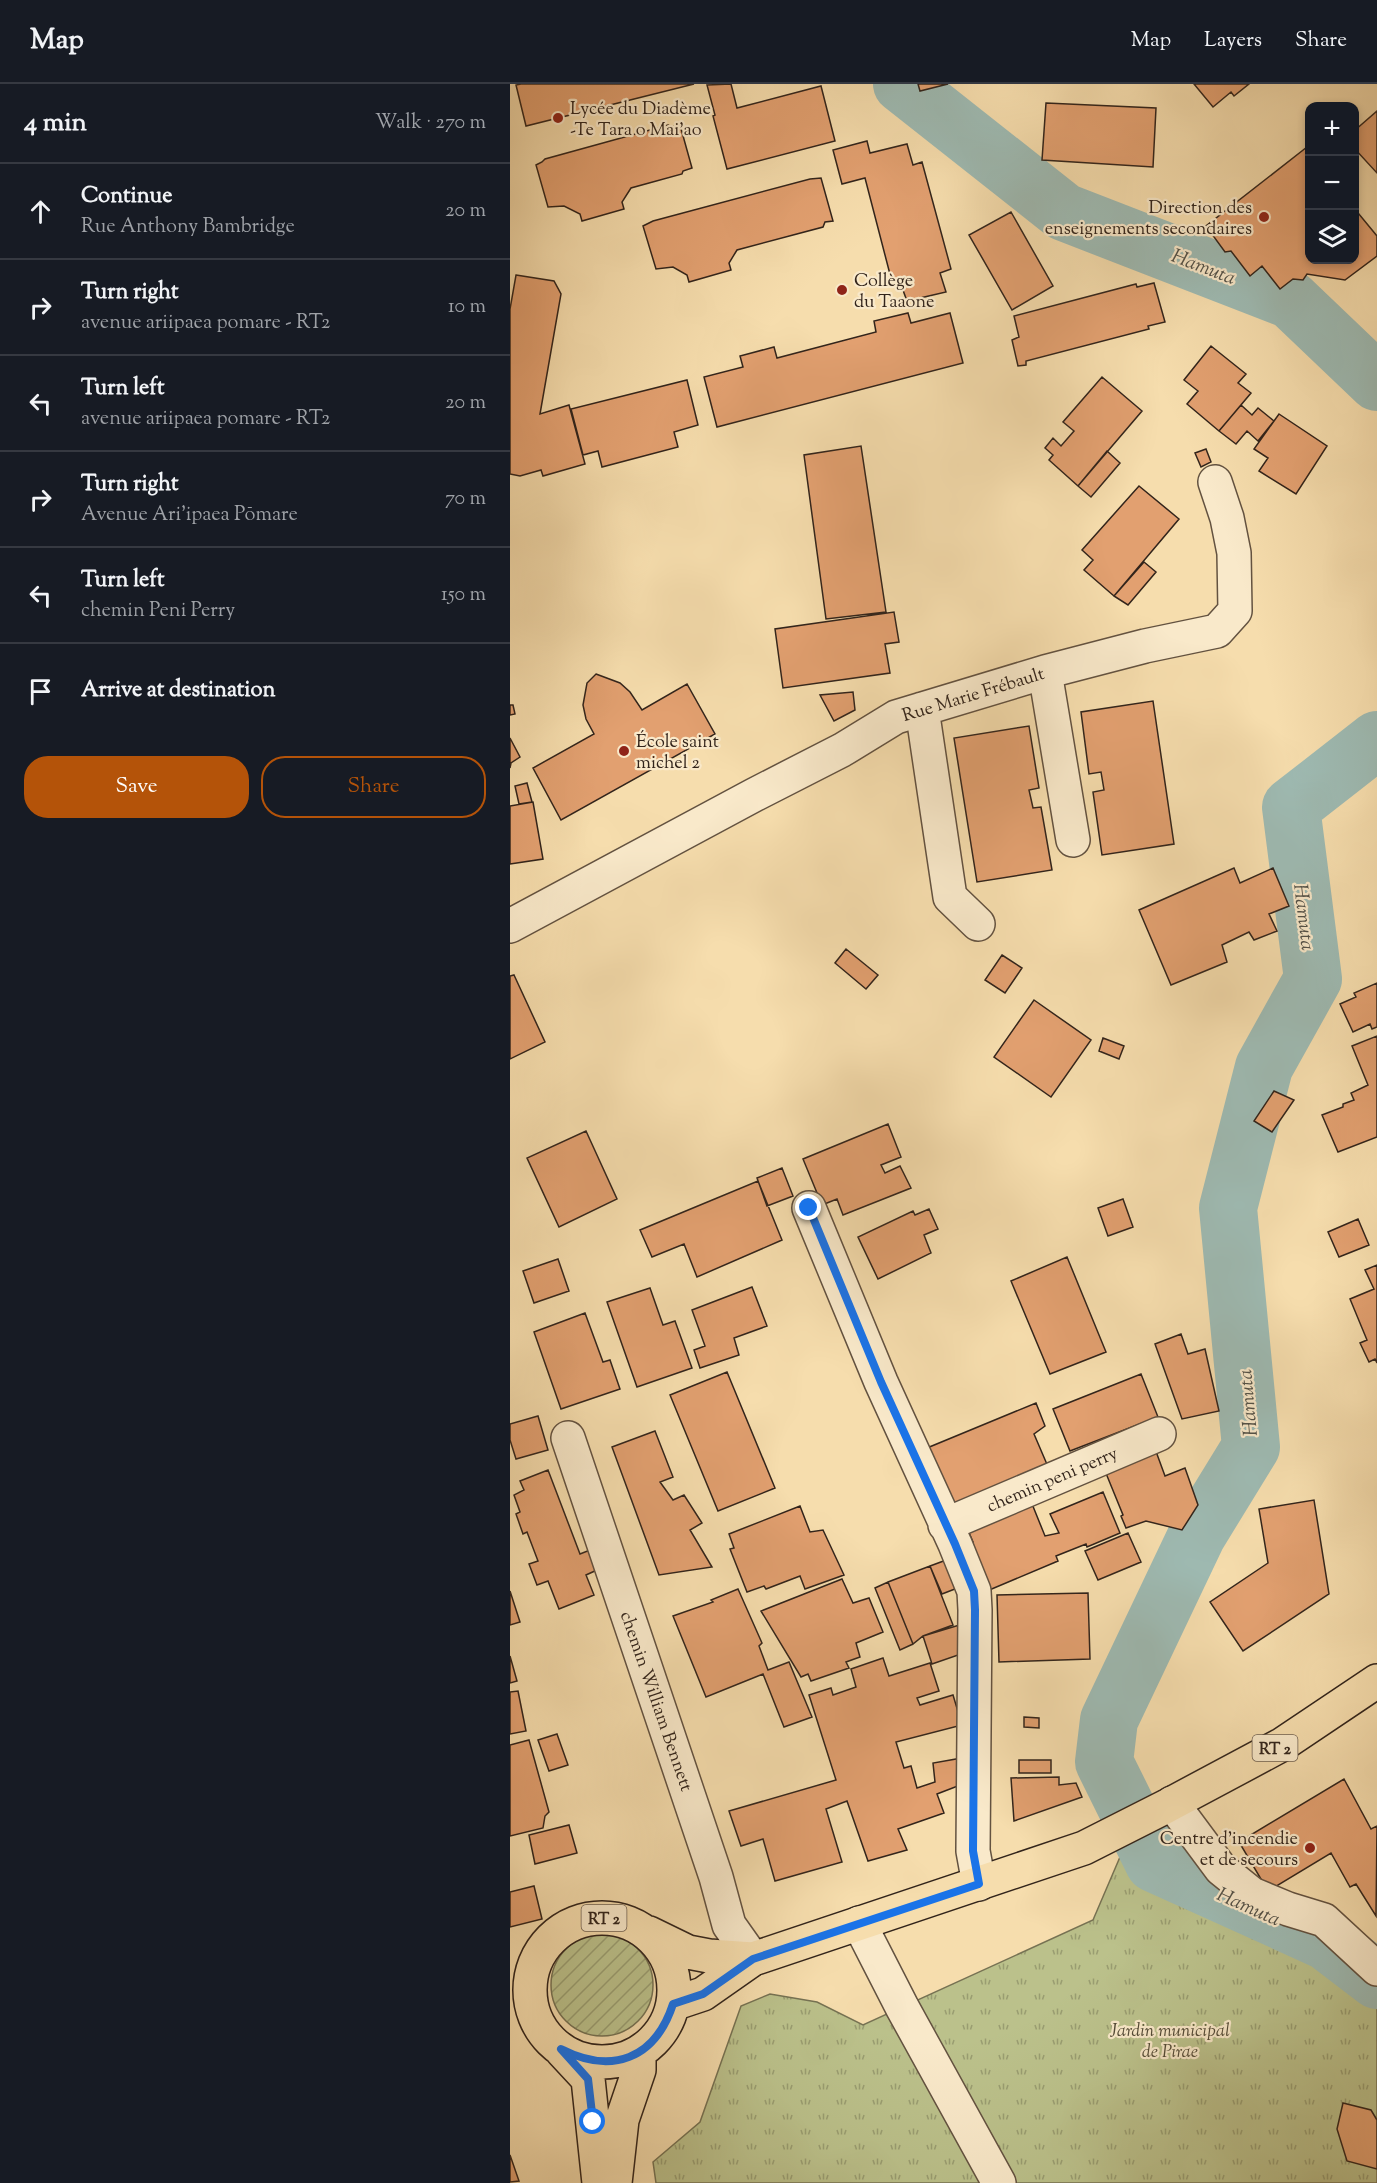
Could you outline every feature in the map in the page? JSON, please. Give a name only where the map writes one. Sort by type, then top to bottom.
[{"type":"main road","name":"RT 2","points":[[673,2004],[703,1994],[753,1959],[1084,1848],[1283,1744],[1377,1681]]},
{"type":"main road","name":"RT 2","points":[[510,1968],[570,1926],[587,1920],[606,1918],[624,1921],[688,1952],[753,1959]]},
{"type":"main road","name":"RT 2","points":[[510,2011],[579,2059],[599,2062],[620,2060],[639,2052],[655,2039],[667,2023],[673,2004],[674,1986],[671,1970],[664,1954],[641,1929]]},
{"type":"main road","name":"RT 2","points":[[550,2038],[533,2012],[530,1979],[539,1955],[555,1935]]},
{"type":"main road","points":[[550,2038],[588,2079],[599,2178]]},
{"type":"main road","points":[[599,2178],[639,2070],[639,2052]]},
{"type":"street","name":"Rue Marie Frébault","points":[[510,926],[842,750],[896,717],[1046,672],[1145,646],[1217,631],[1235,611],[1234,553],[1227,518],[1215,482]]},
{"type":"street","points":[[1046,672],[1073,840]]},
{"type":"street","points":[[922,709],[950,897],[978,924]]},
{"type":"street","points":[[809,1208],[881,1382],[974,1591],[973,1851],[979,1884]]},
{"type":"street","name":"chemin peni perry","points":[[945,1525],[1159,1434]]},
{"type":"street","name":"chemin William Bennett","points":[[568,1438],[712,1866],[729,1925],[753,1959]]},
{"type":"street","points":[[1170,1805],[1221,1869],[1252,1894],[1288,1909],[1324,1920],[1377,1970]]},
{"type":"street","points":[[859,1923],[902,2007],[999,2183]]},
{"type":"green space","name":"Jardin municipal de Pirae","points":[[1120,1857],[1287,1940],[1377,2008],[1377,2183],[656,2183],[653,2162],[700,2122],[741,2006],[770,1994],[817,2002],[863,2025],[1093,1920]]},
{"type":"green space","points":[[602,1934],[621,1938],[638,1949],[649,1966],[653,1985],[649,2004],[638,2021],[621,2032],[602,2036],[583,2032],[566,2021],[555,2004],[551,1985],[555,1966],[566,1949],[583,1938]]},
{"type":"building","points":[[694,84],[526,126],[516,85]]},
{"type":"building","points":[[731,84],[737,108],[821,86],[835,141],[727,169],[707,85]]},
{"type":"building","points":[[918,84],[948,84],[920,91]]},
{"type":"building","points":[[1194,84],[1249,84],[1234,96],[1231,92],[1213,107]]},
{"type":"building","name":"Direction des enseignements secondaires","points":[[1046,103],[1156,108],[1153,167],[1042,160]]},
{"type":"building","points":[[1377,111],[1377,173],[1359,153],[1359,127]]},
{"type":"building","points":[[668,125],[672,127],[680,125],[692,168],[683,171],[682,174],[631,188],[622,202],[624,209],[582,221],[580,214],[564,206],[548,207],[536,165],[545,159]]},
{"type":"building","points":[[867,141],[870,153],[907,144],[913,165],[922,162],[951,269],[940,273],[946,292],[907,301],[900,282],[892,282],[865,178],[842,184],[833,150]]},
{"type":"building","name":"Direction des enseignements secondaires","points":[[1305,149],[1305,264],[1359,264],[1359,214],[1377,236],[1377,256],[1345,280],[1307,274],[1303,280],[1293,279],[1280,289],[1262,266],[1250,276],[1231,251],[1225,252],[1206,226]]},
{"type":"building","points":[[821,178],[833,221],[825,222],[823,227],[737,250],[729,263],[731,270],[689,282],[687,275],[673,267],[656,269],[643,226],[653,221]]},
{"type":"building","points":[[1011,212],[1053,286],[1012,310],[969,235]]},
{"type":"building","points":[[516,275],[554,281],[561,294],[540,414],[569,405],[585,464],[543,476],[541,470],[520,476],[510,474],[510,309]]},
{"type":"building","points":[[1154,283],[1165,322],[1148,326],[1149,329],[1026,361],[1026,365],[1018,366],[1012,340],[1019,337],[1014,316],[1136,284],[1137,287]]},
{"type":"building","points":[[908,313],[911,323],[950,313],[963,363],[717,427],[704,377],[743,367],[740,356],[774,347],[777,358],[876,332],[874,321]]},
{"type":"building","points":[[1211,346],[1246,374],[1238,383],[1251,393],[1219,431],[1187,404],[1198,391],[1184,380]]},
{"type":"building","points":[[1102,377],[1142,411],[1078,486],[1049,460],[1053,455],[1045,448],[1053,438],[1061,446],[1074,431],[1063,422]]},
{"type":"building","points":[[687,380],[698,425],[674,432],[678,447],[602,467],[598,451],[583,455],[571,409]]},
{"type":"building","points":[[1241,405],[1252,415],[1258,408],[1274,421],[1258,441],[1247,431],[1236,444],[1219,431]]},
{"type":"building","points":[[1279,414],[1327,446],[1296,494],[1259,471],[1268,458],[1254,449]]},
{"type":"building","points":[[861,446],[886,612],[826,619],[804,455]]},
{"type":"building","points":[[1206,449],[1211,462],[1201,467],[1195,453]]},
{"type":"building","points":[[1107,451],[1120,463],[1091,497],[1078,486]]},
{"type":"building","points":[[1139,486],[1179,519],[1114,596],[1084,570],[1093,560],[1082,550]]},
{"type":"building","points":[[1144,562],[1156,572],[1128,605],[1114,596]]},
{"type":"building","points":[[894,612],[899,642],[885,644],[890,673],[783,688],[775,629]]},
{"type":"building","name":"École saint michel 2","points":[[596,674],[620,683],[630,692],[642,710],[687,684],[715,734],[561,820],[533,768],[594,734],[586,719],[583,705],[587,683]]},
{"type":"building","points":[[853,692],[855,710],[834,721],[820,695]]},
{"type":"building","points":[[1153,701],[1174,844],[1102,855],[1093,792],[1104,790],[1101,772],[1089,774],[1081,712]]},
{"type":"building","points":[[510,705],[513,705],[515,714],[510,715]]},
{"type":"building","points":[[1029,726],[1039,788],[1029,790],[1033,808],[1041,807],[1052,870],[977,882],[954,738]]},
{"type":"building","points":[[510,738],[520,757],[511,763],[510,768]]},
{"type":"building","points":[[527,783],[532,802],[519,804],[515,786]]},
{"type":"building","points":[[533,802],[543,859],[510,864],[510,806]]},
{"type":"building","points":[[1234,868],[1240,883],[1273,868],[1289,906],[1269,914],[1277,931],[1254,940],[1249,932],[1222,945],[1227,962],[1171,985],[1139,910]]},
{"type":"building","points":[[846,949],[878,975],[866,989],[835,963]]},
{"type":"building","points":[[1002,955],[1022,968],[1005,993],[985,980]]},
{"type":"building","points":[[514,975],[545,1042],[510,1059],[510,976]]},
{"type":"building","points":[[1377,983],[1377,1027],[1372,1029],[1370,1024],[1353,1032],[1340,1004],[1356,997],[1354,993]]},
{"type":"building","points":[[1034,1000],[1091,1040],[1051,1097],[994,1057]]},
{"type":"building","points":[[1377,1036],[1377,1137],[1338,1152],[1322,1115],[1354,1100],[1351,1093],[1368,1085],[1352,1046]]},
{"type":"building","points":[[1103,1038],[1124,1046],[1119,1059],[1099,1051]]},
{"type":"building","points":[[1274,1091],[1294,1100],[1272,1132],[1254,1121]]},
{"type":"building","points":[[888,1124],[901,1157],[881,1165],[885,1173],[900,1166],[911,1188],[843,1215],[837,1199],[822,1205],[803,1159]]},
{"type":"building","points":[[586,1131],[617,1199],[559,1227],[527,1158]]},
{"type":"building","points":[[782,1168],[793,1196],[767,1206],[757,1178]]},
{"type":"building","points":[[758,1181],[782,1240],[697,1277],[684,1244],[652,1257],[640,1230]]},
{"type":"building","points":[[1123,1199],[1133,1227],[1108,1236],[1098,1208]]},
{"type":"building","points":[[929,1209],[938,1229],[924,1235],[931,1253],[878,1279],[858,1237],[913,1211],[915,1215]]},
{"type":"building","points":[[1358,1219],[1369,1245],[1339,1257],[1328,1232]]},
{"type":"building","points":[[1067,1257],[1106,1352],[1050,1374],[1011,1281]]},
{"type":"building","points":[[558,1259],[569,1291],[534,1303],[523,1271]]},
{"type":"building","points":[[1377,1265],[1377,1363],[1375,1359],[1369,1362],[1360,1343],[1367,1340],[1350,1299],[1374,1289],[1365,1270]]},
{"type":"building","points":[[752,1287],[767,1326],[734,1338],[739,1355],[700,1368],[694,1350],[705,1346],[692,1310]]},
{"type":"building","points":[[650,1288],[663,1325],[675,1321],[692,1368],[637,1387],[607,1302]]},
{"type":"building","points":[[585,1313],[603,1362],[610,1360],[620,1389],[561,1409],[534,1332]]},
{"type":"building","points":[[1181,1334],[1188,1354],[1205,1349],[1219,1411],[1182,1419],[1155,1344]]},
{"type":"building","points":[[727,1372],[775,1488],[718,1511],[670,1395]]},
{"type":"building","points":[[1141,1374],[1158,1417],[1070,1451],[1053,1409]]},
{"type":"building","points":[[1036,1403],[1045,1426],[1034,1434],[1049,1469],[952,1509],[927,1448]]},
{"type":"building","points":[[538,1416],[548,1450],[516,1459],[510,1440],[510,1424]]},
{"type":"building","points":[[655,1431],[673,1477],[660,1482],[673,1500],[684,1495],[702,1523],[690,1530],[712,1567],[659,1575],[612,1447]]},
{"type":"building","points":[[1154,1446],[1165,1476],[1185,1468],[1198,1505],[1182,1530],[1146,1521],[1126,1528],[1103,1466]]},
{"type":"building","points":[[548,1470],[580,1554],[590,1550],[597,1570],[586,1575],[594,1595],[559,1609],[548,1581],[537,1585],[529,1564],[538,1561],[527,1532],[523,1534],[516,1514],[520,1512],[514,1495],[524,1490],[520,1481]]},
{"type":"building","points":[[1103,1492],[1120,1533],[1087,1547],[1086,1544],[1056,1556],[1058,1561],[987,1591],[968,1544],[973,1542],[964,1521],[1028,1494],[1045,1536],[1059,1533],[1050,1514]]},
{"type":"building","points":[[1314,1500],[1329,1594],[1243,1651],[1210,1602],[1268,1563],[1259,1509]]},
{"type":"building","points":[[800,1506],[810,1532],[823,1530],[844,1575],[805,1589],[800,1576],[766,1589],[764,1586],[747,1592],[730,1549],[734,1548],[729,1534]]},
{"type":"building","points":[[1128,1533],[1141,1562],[1098,1580],[1085,1551]]},
{"type":"building","points":[[949,1559],[960,1587],[942,1594],[930,1566]]},
{"type":"building","points":[[930,1566],[953,1625],[923,1636],[913,1644],[888,1582]]},
{"type":"building","points":[[842,1579],[853,1603],[869,1598],[883,1632],[856,1643],[860,1657],[846,1662],[849,1668],[811,1681],[808,1674],[801,1677],[761,1611]]},
{"type":"building","points":[[888,1582],[913,1644],[900,1650],[875,1588]]},
{"type":"building","points":[[738,1589],[762,1643],[759,1646],[768,1670],[789,1662],[812,1717],[784,1727],[763,1674],[706,1697],[673,1616],[713,1602],[711,1600]]},
{"type":"building","points":[[510,1591],[520,1622],[510,1625]]},
{"type":"building","points":[[1088,1593],[1090,1659],[999,1662],[997,1595]]},
{"type":"building","points":[[966,1623],[964,1653],[932,1664],[923,1636]]},
{"type":"building","points":[[510,1656],[517,1681],[510,1683]]},
{"type":"building","points":[[883,1658],[889,1676],[930,1663],[939,1691],[917,1698],[920,1705],[953,1695],[962,1725],[896,1742],[904,1768],[911,1766],[917,1788],[935,1782],[933,1763],[962,1758],[963,1784],[937,1794],[944,1813],[898,1829],[907,1850],[868,1861],[847,1801],[826,1809],[842,1862],[775,1881],[763,1839],[741,1846],[729,1811],[836,1780],[809,1695],[831,1688],[833,1695],[856,1687],[851,1669]]},
{"type":"building","points":[[518,1691],[526,1731],[510,1734],[510,1692]]},
{"type":"building","points":[[1024,1717],[1039,1718],[1039,1728],[1024,1727]]},
{"type":"building","points":[[557,1734],[568,1765],[549,1771],[538,1740]]},
{"type":"building","points":[[529,1740],[549,1812],[545,1816],[543,1828],[510,1836],[510,1745]]},
{"type":"building","points":[[1019,1760],[1051,1760],[1051,1773],[1019,1773]]},
{"type":"building","points":[[1059,1777],[1059,1785],[1076,1783],[1082,1797],[1014,1821],[1011,1778]]},
{"type":"building","name":"Centre d'incendie et de secours","points":[[1344,1779],[1371,1829],[1377,1826],[1376,1916],[1356,1884],[1350,1887],[1331,1853],[1268,1891],[1239,1842]]},
{"type":"building","points":[[569,1825],[577,1853],[535,1864],[529,1835]]},
{"type":"building","points":[[534,1886],[542,1919],[510,1927],[510,1892]]},
{"type":"building","points":[[1343,2103],[1371,2110],[1377,2120],[1377,2169],[1347,2161],[1337,2129]]},
{"type":"building","points":[[510,2155],[519,2181],[510,2182]]},
{"type":"waterway","name":"Hamuta","points":[[902,84],[1064,212],[1291,300],[1377,382]]},
{"type":"waterway","name":"Hamuta","points":[[1377,740],[1291,807],[1313,979],[1264,1067],[1228,1208],[1251,1447],[1197,1535],[1109,1720],[1104,1762],[1154,1863],[1326,1941],[1377,1980]]},
{"type":"place","name":"Lycée du Diadème -Te Tara o Mai’ao","points":[[558,118]]},
{"type":"place","name":"Direction des enseignements secondaires","points":[[1264,217]]},
{"type":"place","name":"Collège du Taaone","points":[[842,290]]},
{"type":"place","name":"École saint michel 2","points":[[624,751]]},
{"type":"place","name":"Centre d'incendie et de secours","points":[[1310,1848]]},
{"type":"route","points":[[593,2122],[588,2079],[561,2049],[579,2059],[599,2062],[620,2060],[639,2052],[655,2039],[667,2023],[673,2004],[703,1994],[753,1959],[979,1884],[973,1851],[974,1591],[881,1382],[809,1208]]}]
